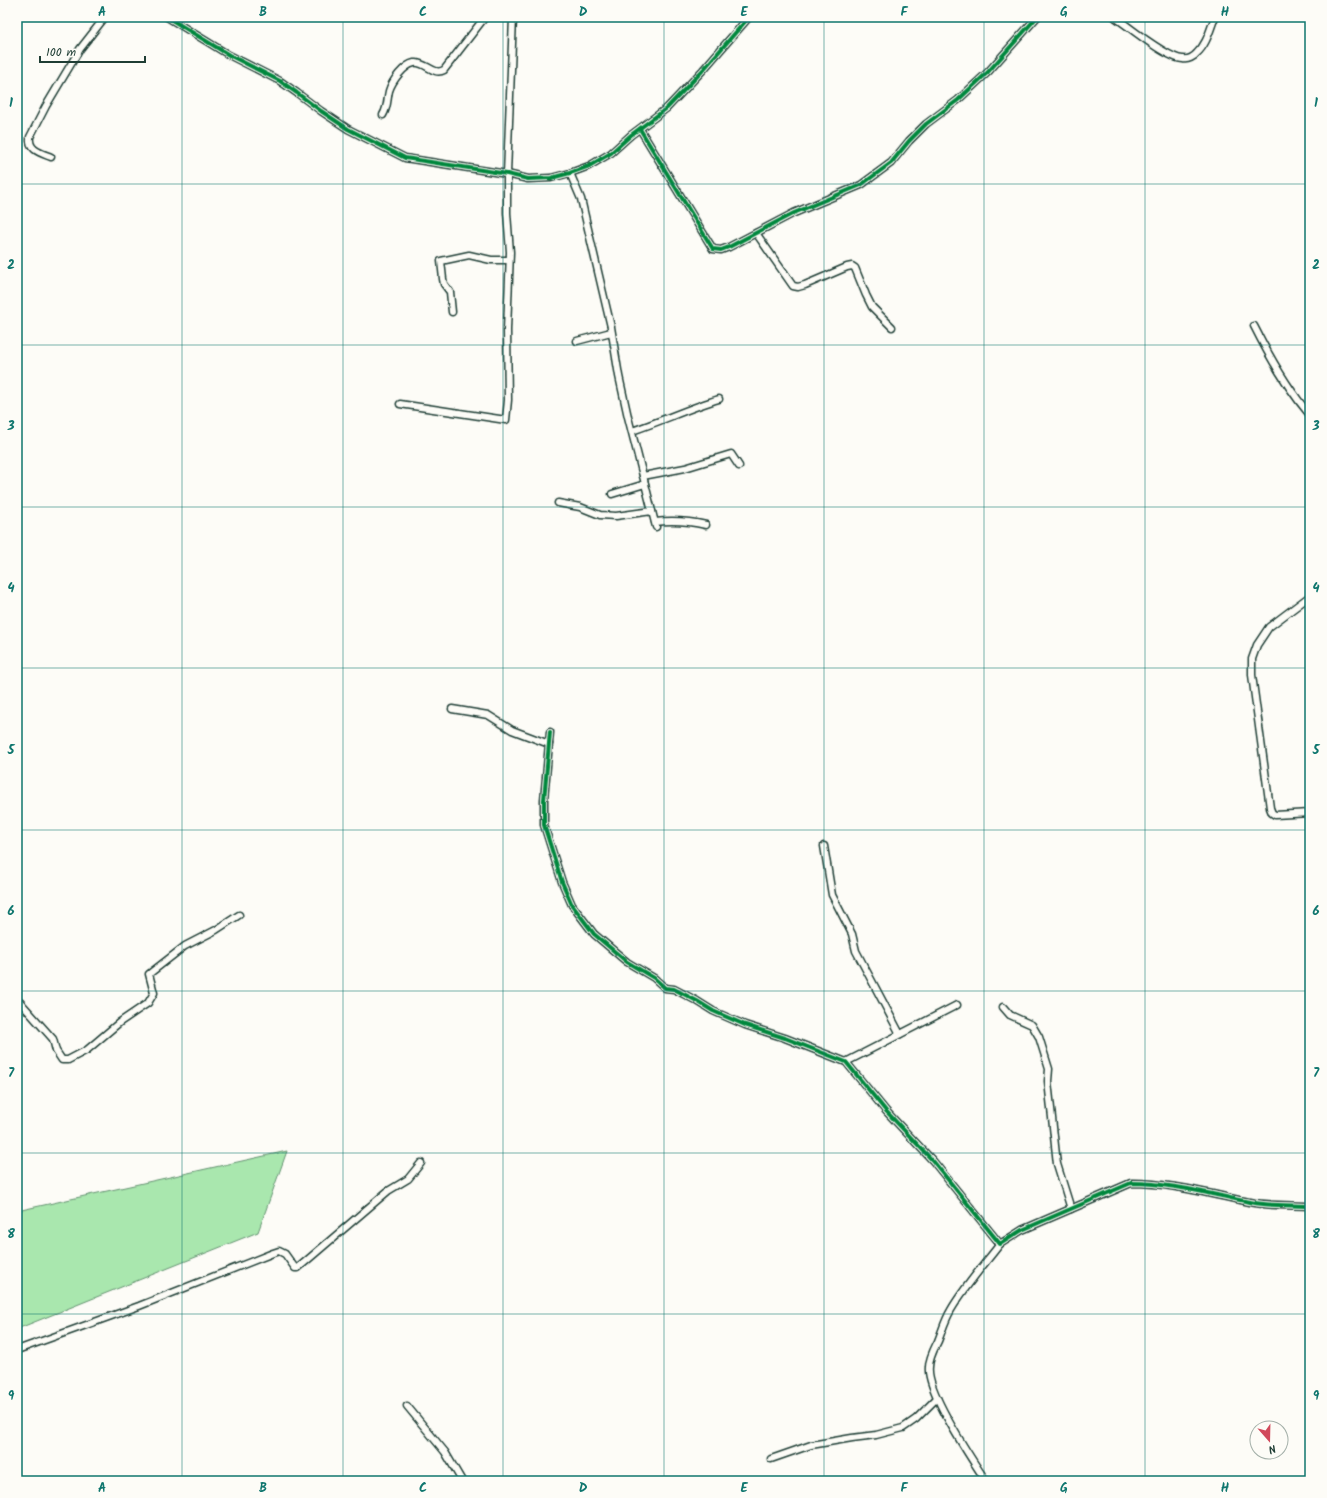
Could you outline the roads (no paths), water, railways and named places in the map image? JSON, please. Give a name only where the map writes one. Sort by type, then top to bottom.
[{"type":"street","points":[[51,157],[32,148],[30,137],[46,106],[80,49],[105,17]]},
{"type":"street","points":[[167,17],[229,55],[280,81],[348,129],[405,158],[507,174],[528,179],[552,178],[570,173],[589,166],[611,153],[675,101],[749,17]]},
{"type":"street","points":[[383,115],[387,109],[389,90],[396,78],[407,67],[413,63],[418,63],[436,72],[444,70],[485,17]]},
{"type":"street","points":[[400,404],[506,420],[508,400],[507,330],[509,260],[507,174],[513,17]]},
{"type":"street","points":[[640,129],[713,249],[721,250],[794,213],[861,185],[891,163],[909,141],[926,124],[958,100],[988,72],[1037,17]]},
{"type":"street","points":[[1115,17],[1160,48],[1177,58],[1184,60],[1191,58],[1198,53],[1206,39],[1215,17]]},
{"type":"street","points":[[570,173],[581,199],[611,332],[619,376],[656,524],[669,520],[693,522],[706,525]]},
{"type":"street","points":[[756,233],[794,286],[798,287],[805,285],[847,267],[852,266],[856,268],[866,295],[872,306],[892,327]]},
{"type":"street","points":[[452,312],[450,292],[444,284],[441,261],[469,255],[491,260],[509,260]]},
{"type":"street","points":[[1254,326],[1274,365],[1294,397],[1310,415]]},
{"type":"street","points":[[577,341],[611,332]]},
{"type":"street","points":[[632,431],[661,421],[693,407],[719,399]]},
{"type":"street","points":[[643,476],[685,468],[731,454],[739,466]]},
{"type":"street","points":[[612,494],[645,484]]},
{"type":"street","points":[[558,503],[580,507],[600,515],[616,516],[652,511]]},
{"type":"street","points":[[1310,596],[1269,627],[1257,645],[1252,659],[1252,675],[1270,808],[1272,813],[1275,815],[1310,813]]},
{"type":"street","points":[[452,709],[488,715],[512,730],[549,744]]},
{"type":"street","points":[[550,732],[544,800],[544,825],[562,882],[572,905],[594,934],[627,962],[654,978],[665,988],[674,989],[713,1011],[752,1028],[785,1038],[846,1062],[886,1111],[933,1161],[1000,1244]]},
{"type":"street","points":[[824,846],[832,895],[852,934],[856,951],[900,1034]]},
{"type":"street","points":[[17,1001],[20,1002],[53,1039],[56,1051],[62,1060],[68,1060],[87,1050],[120,1022],[148,1003],[154,993],[148,974],[185,946],[216,930],[239,915]]},
{"type":"street","points":[[846,1062],[957,1005]]},
{"type":"street","points":[[1003,1007],[1010,1015],[1032,1025],[1039,1037],[1049,1069],[1048,1081],[1057,1164],[1071,1209]]},
{"type":"street","points":[[17,1350],[138,1306],[273,1252],[279,1251],[285,1254],[295,1268],[298,1268],[388,1191],[408,1179],[421,1162]]},
{"type":"street","points":[[986,1481],[964,1448],[937,1398],[928,1368],[932,1354],[950,1312],[968,1284],[1000,1244],[1022,1230],[1131,1183],[1145,1183],[1174,1187],[1250,1202],[1310,1206]]},
{"type":"street","points":[[771,1459],[811,1445],[876,1435],[903,1428],[916,1419],[937,1398]]},
{"type":"street","points":[[407,1406],[445,1452],[462,1481]]}]
